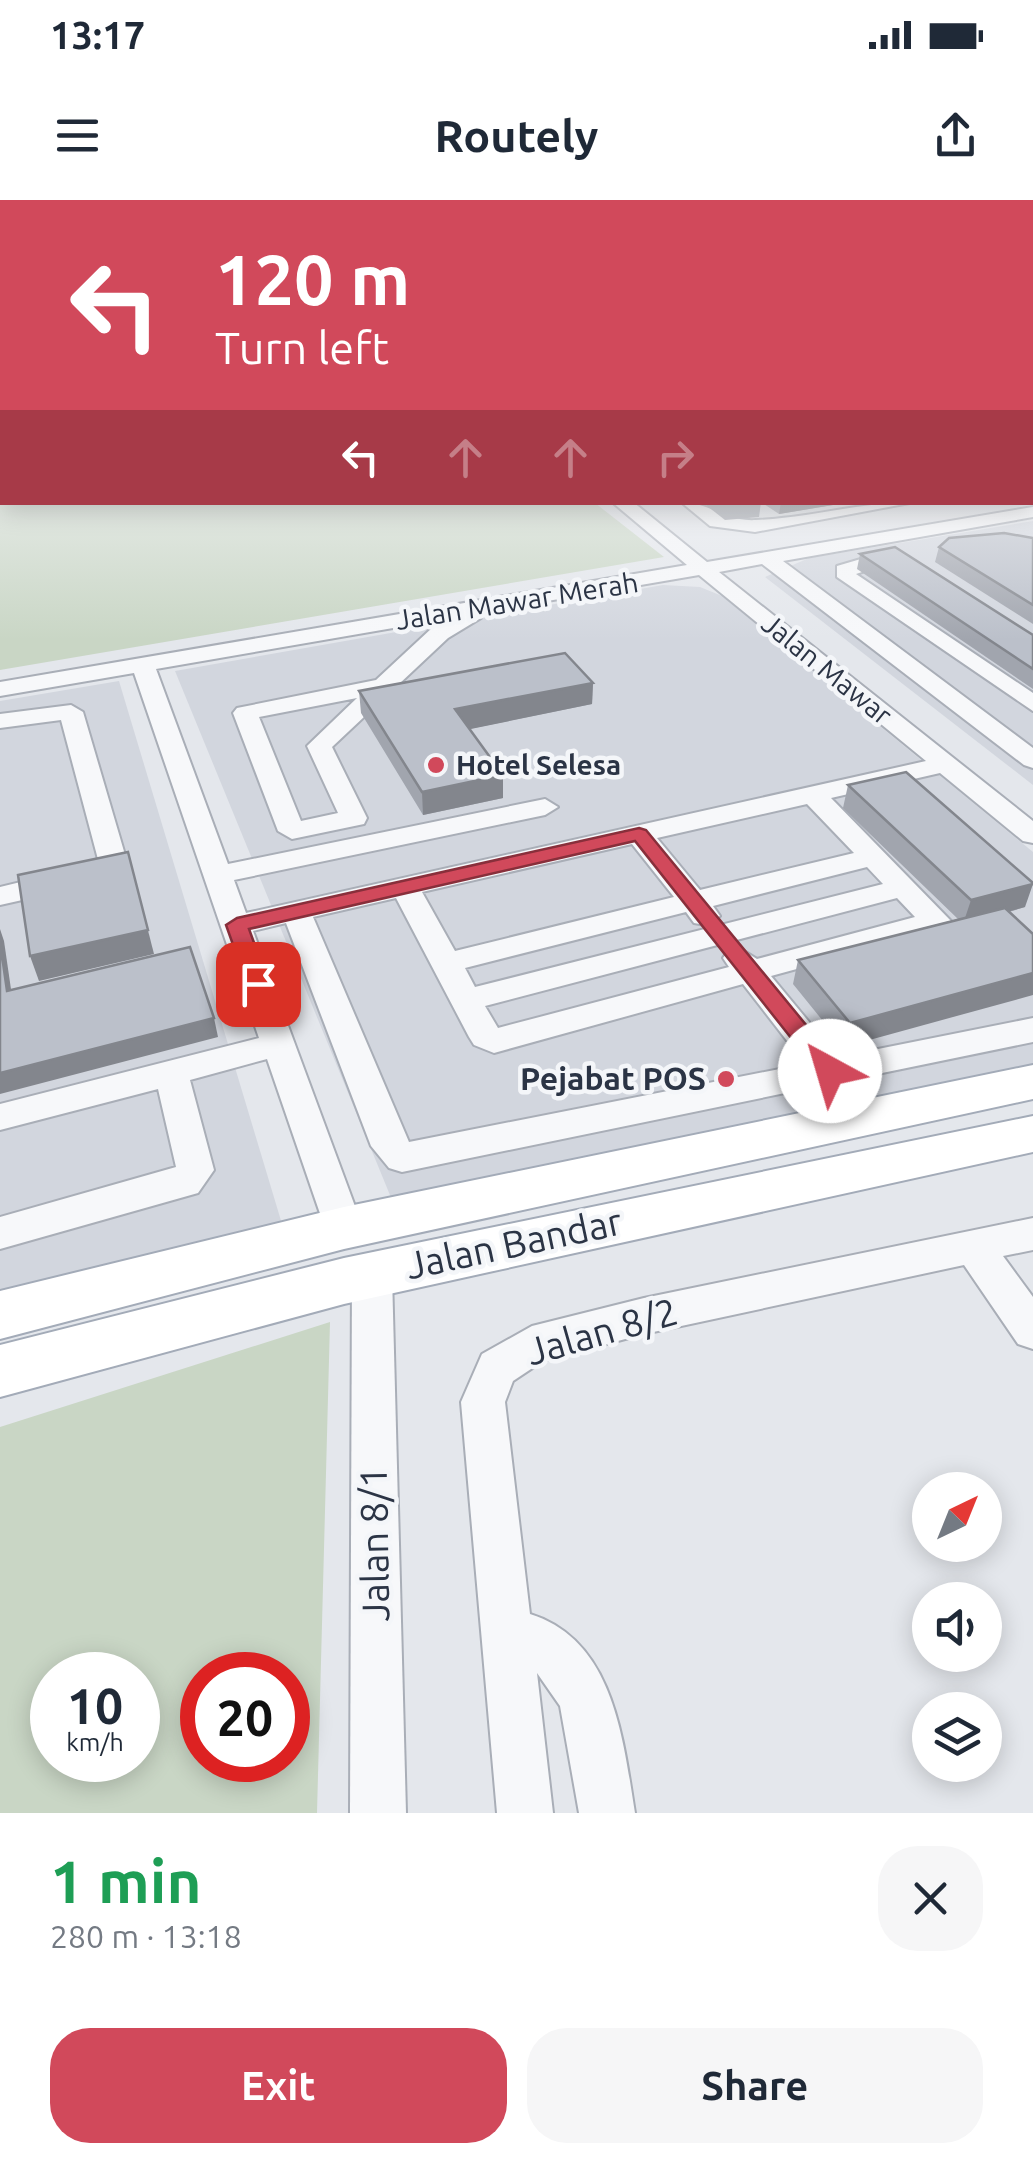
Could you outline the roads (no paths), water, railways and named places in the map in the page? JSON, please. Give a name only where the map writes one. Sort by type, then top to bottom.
[{"type":"main road","name":"Jalan Bandar","points":[[0,1315],[344,1228],[1033,1082]]},
{"type":"main road","name":"Jalan Bandar","points":[[0,1371],[372,1275],[1033,1134]]},
{"type":"street","name":"Jalan Mawar","points":[[625,505],[1033,806]]},
{"type":"street","name":"Jalan Mawar","points":[[644,505],[707,563],[1033,835]]},
{"type":"street","points":[[694,505],[712,519],[755,526],[889,505]]},
{"type":"street","points":[[761,505],[785,522]]},
{"type":"street","name":"Jalan Mawar Merah","points":[[20,679],[707,563],[768,559],[1024,506]]},
{"type":"street","name":"Jalan Mawar Merah","points":[[20,679],[142,663],[495,604],[889,525],[1024,506]]},
{"type":"street","points":[[864,509],[889,525]]},
{"type":"street","points":[[1000,541],[984,538],[908,559],[844,570],[847,577],[1033,704]]},
{"type":"street","points":[[768,559],[1033,760]]},
{"type":"street","points":[[319,746],[440,633],[495,604]]},
{"type":"street","points":[[410,618],[432,622],[440,633]]},
{"type":"street","points":[[142,663],[344,1228]]},
{"type":"street","points":[[20,679],[50,712]]},
{"type":"street","points":[[0,896],[106,872],[114,866],[71,712],[12,719],[20,679]]},
{"type":"street","points":[[297,702],[354,818],[292,831],[244,716],[297,702],[381,686]]},
{"type":"street","points":[[237,925],[946,764]]},
{"type":"street","points":[[901,774],[930,800]]},
{"type":"street","points":[[405,887],[486,1036],[500,1041],[936,922],[812,794]]},
{"type":"street","points":[[219,876],[545,806]]},
{"type":"street","points":[[639,834],[830,1071]]},
{"type":"street","points":[[446,963],[875,856]]},
{"type":"street","points":[[466,1000],[906,887]]},
{"type":"street","points":[[296,911],[389,1146],[402,1158],[1033,1030]]},
{"type":"street","points":[[0,1117],[280,1044]]},
{"type":"street","points":[[0,1233],[190,1179],[195,1170],[171,1073]]},
{"type":"street","name":"Jalan 8/2","points":[[526,1813],[482,1402],[498,1368],[532,1345],[626,1321],[1033,1234]]},
{"type":"street","points":[[974,1247],[1033,1332]]},
{"type":"street","name":"Jalan 8/1","points":[[372,1275],[378,1813]]},
{"type":"street","points":[[509,1633],[543,1644],[574,1677],[593,1728],[607,1813]]},
{"type":"place","name":"Hotel Selesa","points":[[436,765]]},
{"type":"place","name":"Pejabat POS","points":[[726,1079]]}]
